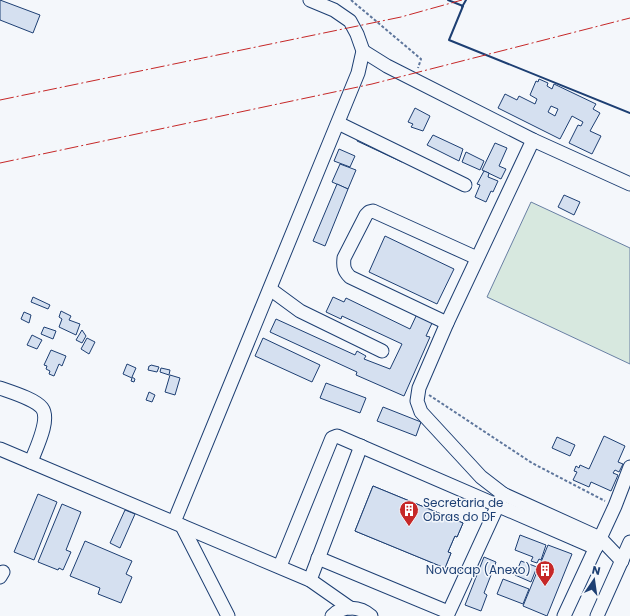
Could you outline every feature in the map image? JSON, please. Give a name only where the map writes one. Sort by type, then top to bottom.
[{"type":"lane","points":[[228,616],[178,524],[270,289],[358,73],[363,52],[357,34],[350,21],[334,10],[310,0]]},
{"type":"lane","points":[[363,52],[387,66],[533,140],[630,184]]},
{"type":"lane","points":[[338,123],[465,185]]},
{"type":"lane","points":[[500,500],[481,477],[421,412],[417,401],[420,388],[447,323],[533,140]]},
{"type":"lane","points":[[447,323],[350,277],[345,272],[343,266],[344,258],[366,215],[373,211],[477,258]]},
{"type":"lane","points":[[270,289],[300,311],[382,352]]},
{"type":"lane","points":[[0,388],[34,402],[42,408],[45,416],[41,436],[31,462]]},
{"type":"lane","points":[[280,566],[332,438],[337,436],[500,500],[598,543],[622,561]]},
{"type":"lane","points":[[310,580],[360,446]]},
{"type":"lane","points":[[0,449],[280,566],[310,580],[350,608]]},
{"type":"lane","points":[[564,616],[598,543],[630,467]]},
{"type":"lane","points":[[318,558],[448,614],[500,500]]},
{"type":"lane","points":[[597,616],[630,542]]},
{"type":"lane","points":[[332,616],[341,610],[350,608],[360,609],[372,615]]},
{"type":"shaded area","points":[[531,202],[630,248],[630,364],[487,297]]},
{"type":"building","points":[[0,0],[40,15],[33,33],[0,20]]},
{"type":"building","points":[[539,79],[548,83],[547,86],[552,89],[554,84],[596,104],[593,109],[600,113],[590,131],[601,136],[592,154],[569,143],[578,125],[581,126],[583,122],[572,116],[560,139],[498,108],[505,94],[517,100],[519,96],[535,104],[537,99],[530,95],[536,81],[538,82]],"holes":[[[551,106],[558,109],[555,116],[548,112]]]},
{"type":"building","points":[[415,108],[430,116],[423,131],[411,127],[413,124],[408,122]]},
{"type":"building","points":[[433,135],[463,149],[459,161],[427,145]]},
{"type":"building","points":[[359,136],[405,157],[402,162],[357,141]]},
{"type":"building","points":[[495,143],[507,148],[499,166],[506,169],[501,179],[482,170]]},
{"type":"building","points":[[339,149],[355,156],[350,167],[334,161]]},
{"type":"building","points":[[466,152],[484,161],[480,170],[462,162]]},
{"type":"building","points":[[340,164],[356,170],[348,189],[332,182]]},
{"type":"building","points":[[484,171],[489,173],[488,177],[498,181],[486,202],[475,197],[480,185],[477,184]]},
{"type":"building","points":[[337,184],[348,189],[325,246],[313,241]]},
{"type":"building","points":[[564,195],[580,202],[574,215],[558,207]]},
{"type":"building","points":[[385,236],[454,269],[437,304],[369,272]]},
{"type":"building","points":[[33,297],[50,305],[48,309],[31,302]]},
{"type":"building","points":[[333,297],[344,302],[346,298],[410,329],[417,314],[433,321],[426,336],[430,337],[404,396],[356,375],[357,372],[270,332],[276,319],[355,355],[357,351],[366,356],[364,359],[390,369],[402,344],[342,316],[341,319],[326,312]]},
{"type":"building","points":[[61,311],[71,316],[69,320],[80,324],[76,335],[59,327],[62,319],[59,317]]},
{"type":"building","points":[[24,312],[31,315],[29,323],[21,319]]},
{"type":"building","points":[[44,327],[56,331],[53,339],[41,334]]},
{"type":"building","points":[[82,330],[86,336],[82,343],[76,340]]},
{"type":"building","points":[[32,335],[42,340],[37,349],[27,345]]},
{"type":"building","points":[[87,338],[95,342],[89,354],[81,349]]},
{"type":"building","points":[[263,338],[320,365],[312,382],[255,356]]},
{"type":"building","points":[[51,350],[66,356],[62,366],[59,364],[54,376],[49,374],[50,371],[46,369],[47,366],[44,365]]},
{"type":"building","points":[[127,364],[136,368],[132,377],[135,379],[134,382],[131,381],[132,378],[123,374]]},
{"type":"building","points":[[149,366],[159,367],[157,372],[148,370]]},
{"type":"building","points":[[161,368],[170,370],[169,375],[160,372]]},
{"type":"building","points":[[170,375],[180,378],[175,395],[165,392]]},
{"type":"building","points":[[326,383],[366,398],[360,413],[320,398]]},
{"type":"building","points":[[149,392],[155,395],[152,402],[146,400]]},
{"type":"building","points":[[383,407],[421,422],[416,436],[377,421]]},
{"type":"building","points":[[604,436],[625,446],[618,462],[623,464],[619,472],[615,470],[613,473],[618,475],[611,491],[591,482],[589,487],[573,480],[577,472],[574,471],[576,466],[579,468],[580,465],[589,469]]},
{"type":"building","points":[[557,437],[575,445],[570,456],[552,448]]},
{"type":"building","name":"Secretaria de Obras do DF","points":[[373,486],[463,523],[448,552],[451,553],[445,568],[355,531]],"holes":[[[391,512],[393,513],[389,524],[386,523]],[[426,528],[429,530],[425,541],[421,539]]]},
{"type":"building","name":"Secretaria de Obras do DF","points":[[373,486],[463,523],[448,552],[451,553],[445,568],[355,531]]},
{"type":"building","points":[[38,494],[57,502],[34,560],[14,552]]},
{"type":"building","points":[[62,504],[81,512],[66,550],[71,552],[63,570],[59,568],[58,570],[38,562]]},
{"type":"building","points":[[125,510],[135,514],[120,548],[110,543]]},
{"type":"building","points":[[520,535],[546,545],[541,560],[539,559],[537,563],[531,561],[533,557],[515,550]]},
{"type":"building","points":[[85,541],[132,561],[126,574],[132,577],[121,603],[98,594],[100,588],[70,576]]},
{"type":"building","name":"Novacap (Anexo)","points":[[548,545],[572,554],[547,616],[523,606]]},
{"type":"building","points":[[484,557],[496,562],[484,593],[487,595],[481,611],[465,605]]},
{"type":"building","points":[[521,561],[537,567],[531,582],[515,575]]},
{"type":"building","points":[[503,579],[529,589],[523,604],[497,594]]},
{"type":"wall","points":[[448,0],[463,6],[449,40],[630,113]]},
{"type":"wall","points":[[462,7],[466,0]]},
{"type":"power","points":[[0,100],[401,17],[462,0]]},
{"type":"power","points":[[0,163],[372,84],[630,18]]},
{"type":"place","name":"Secretaria de Obras do DF","points":[[409,527]]},
{"type":"place","name":"Novacap (Anexo)","points":[[545,587]]}]
